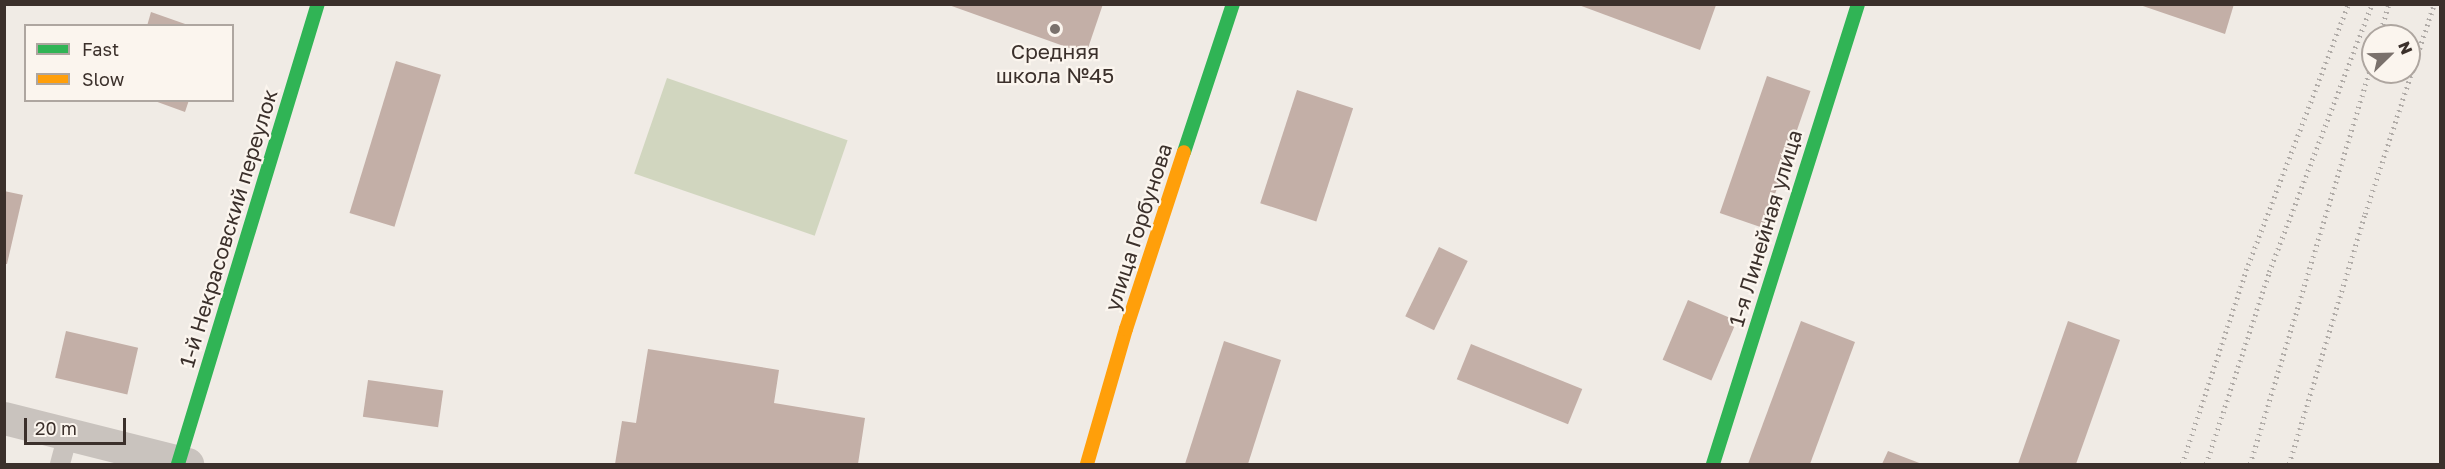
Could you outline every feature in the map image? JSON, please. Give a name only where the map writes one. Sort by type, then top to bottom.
[{"type":"street","name":"1-й Некрасовский переулок","points":[[181,464],[318,4]]},
{"type":"street","name":"улица Горбунова","points":[[1087,465],[1126,329],[1233,4]]},
{"type":"street","name":"1-я Линейная улица","points":[[1713,465],[1858,4]]},
{"type":"street","points":[[4,417],[181,464]]},
{"type":"lane","points":[[60,465],[69,434]]},
{"type":"green space","points":[[667,78],[848,140],[815,236],[634,173]]},
{"type":"building","name":"Средняя школа №45","points":[[946,4],[1103,4],[1086,54]]},
{"type":"building","points":[[1576,4],[1715,4],[1716,5],[1700,50]]},
{"type":"building","points":[[2137,4],[2234,4],[2225,34]]},
{"type":"building","points":[[151,12],[185,24],[148,24]]},
{"type":"building","points":[[396,61],[441,75],[394,227],[350,213]]},
{"type":"building","points":[[1767,76],[1810,91],[1763,228],[1720,213]]},
{"type":"building","points":[[1297,90],[1353,108],[1316,221],[1260,203]]},
{"type":"building","points":[[158,102],[188,102],[185,112]]},
{"type":"building","points":[[4,191],[23,195],[7,264],[4,264]]},
{"type":"building","points":[[1439,247],[1468,261],[1434,330],[1405,316]]},
{"type":"building","points":[[1688,300],[1737,321],[1711,381],[1663,360]]},
{"type":"building","points":[[1801,321],[1855,342],[1810,464],[1748,464]]},
{"type":"building","points":[[2068,321],[2120,340],[2076,464],[2018,464]]},
{"type":"building","points":[[66,331],[138,348],[127,394],[55,378]]},
{"type":"building","points":[[1224,341],[1281,360],[1248,464],[1185,464]]},
{"type":"building","points":[[1471,344],[1582,389],[1568,424],[1457,379]]},
{"type":"building","points":[[648,349],[779,370],[774,403],[865,418],[858,464],[615,464],[622,421],[636,423]]},
{"type":"building","points":[[368,380],[443,391],[438,427],[363,417]]},
{"type":"building","points":[[1888,451],[1922,464],[1882,464]]},
{"type":"railway","points":[[2182,464],[2248,265],[2348,4]]},
{"type":"railway","points":[[2206,464],[2269,272],[2372,4]]},
{"type":"railway","points":[[2383,24],[2389,4]]},
{"type":"railway","points":[[2289,464],[2365,214],[2434,4]]},
{"type":"railway","points":[[2250,464],[2365,84]]},
{"type":"traffic: fast","points":[[178,464],[318,4]]},
{"type":"traffic: fast","points":[[1184,152],[1233,4]]},
{"type":"traffic: fast","points":[[1713,464],[1858,4]]},
{"type":"traffic: slow","points":[[1087,464],[1126,329],[1184,152]]},
{"type":"place","name":"Средняя школа №45","points":[[1055,29]]}]
